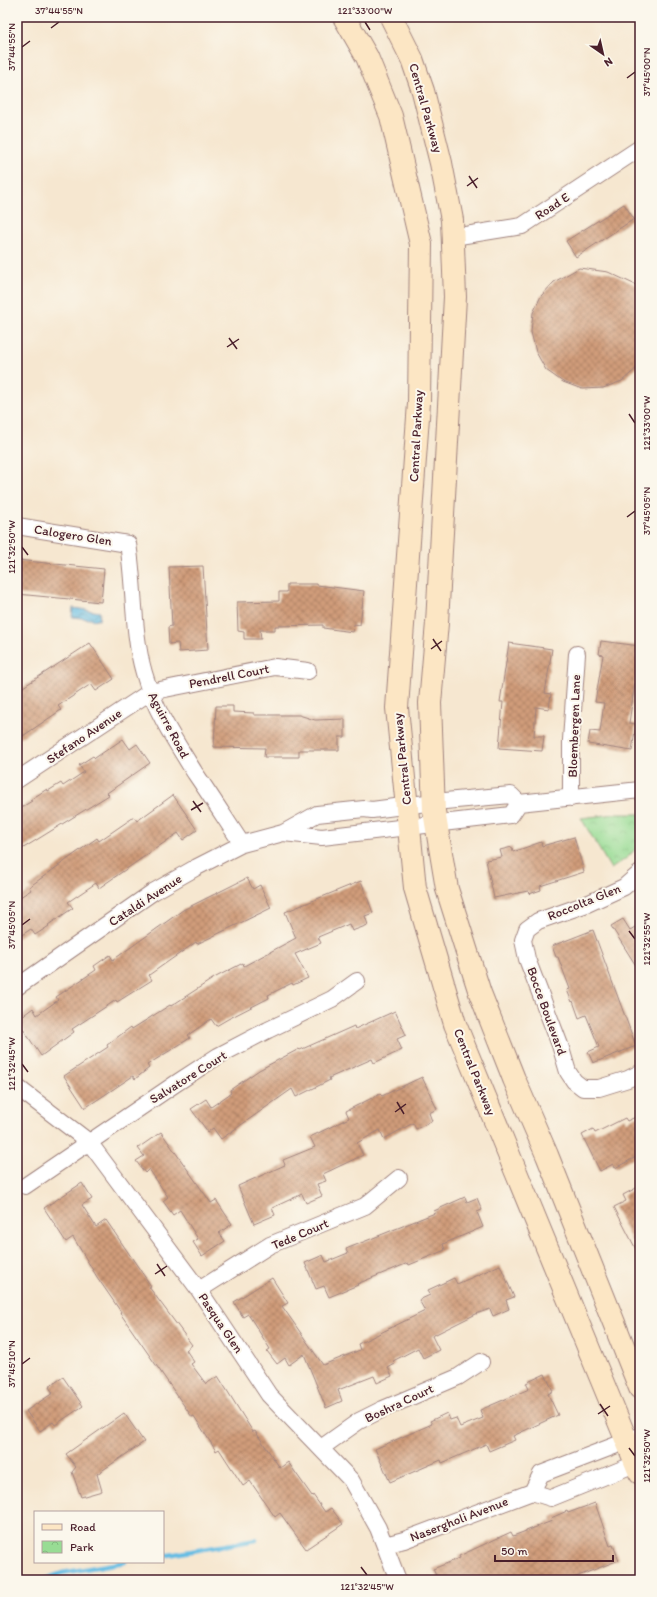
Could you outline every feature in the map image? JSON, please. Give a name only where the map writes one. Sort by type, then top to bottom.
[{"type":"main road","name":"Central Parkway","points":[[344,17],[366,57],[391,116],[421,244],[419,404],[397,708],[418,804],[421,826],[415,888],[455,1024],[633,1438],[639,1466]]},
{"type":"main road","name":"Central Parkway","points":[[391,17],[412,59],[423,91],[441,163],[452,220],[453,237],[455,297],[437,623],[430,703],[418,804]]},
{"type":"main road","name":"Central Parkway","points":[[421,826],[447,889],[480,993],[514,1079],[547,1155],[640,1388]]},
{"type":"street","name":"Road E","points":[[453,237],[522,226],[640,148]]},
{"type":"street","name":"Calogero Glen","points":[[17,526],[128,544]]},
{"type":"street","name":"Aguirre Road","points":[[128,544],[138,641],[144,673],[150,692],[158,711],[181,751],[242,844]]},
{"type":"street","name":"Bloembergen Lane","points":[[571,798],[571,740],[577,654]]},
{"type":"street","name":"Pendrell Court","points":[[150,692],[275,667],[308,671]]},
{"type":"street","name":"Stefano Avenue","points":[[17,780],[150,692]]},
{"type":"street","points":[[519,803],[640,790]]},
{"type":"street","name":"Cataldi Avenue","points":[[17,987],[153,892],[242,844],[283,832],[317,814],[511,795],[519,803],[511,815],[322,836],[283,832]]},
{"type":"street","name":"Roccolta Glen","points":[[527,929],[538,921],[587,904],[624,887],[640,873]]},
{"type":"street","name":"Bocce Boulevard","points":[[527,929],[523,940],[527,959],[560,1045],[568,1072],[574,1081],[583,1088],[599,1088],[628,1079],[640,1073]]},
{"type":"street","name":"Salvatore Court","points":[[25,1186],[218,1056],[332,999],[357,981]]},
{"type":"street","name":"Pasqua Glen","points":[[17,1087],[89,1142],[200,1290],[269,1395],[351,1480],[369,1511],[385,1545],[398,1580]]},
{"type":"street","name":"Tede Court","points":[[200,1290],[270,1246],[365,1206],[399,1178]]},
{"type":"street","name":"Boshra Court","points":[[321,1448],[359,1421],[458,1377],[481,1362]]},
{"type":"street","points":[[633,1438],[541,1474],[532,1492],[551,1498],[639,1466]]},
{"type":"street","name":"Nasergholi Avenue","points":[[385,1545],[404,1540],[532,1492]]},
{"type":"green space","points":[[615,814],[640,814],[640,844],[628,857],[611,869],[581,818]]},
{"type":"water","points":[[73,608],[100,612],[99,620],[72,617]]},
{"type":"building","points":[[624,204],[634,219],[576,257],[566,241]]},
{"type":"building","points":[[579,268],[608,272],[640,287],[640,363],[638,367],[622,381],[603,388],[582,389],[563,382],[546,370],[536,352],[531,332],[533,313],[541,296],[554,282]]},
{"type":"building","points":[[17,560],[104,569],[101,602],[17,594]]},
{"type":"building","points":[[203,566],[208,650],[179,652],[178,643],[169,644],[168,627],[172,626],[169,567]]},
{"type":"building","points":[[287,584],[317,584],[364,591],[360,625],[354,624],[353,632],[323,628],[323,625],[275,626],[275,630],[260,630],[261,639],[244,639],[244,632],[238,631],[237,602],[279,601],[279,592],[287,592]]},
{"type":"building","points":[[601,641],[640,646],[640,676],[636,676],[629,723],[636,724],[632,751],[588,744],[590,731],[600,732],[604,703],[595,702],[603,655],[599,654]]},
{"type":"building","points":[[90,643],[114,679],[96,691],[91,684],[58,706],[61,710],[17,740],[17,691]]},
{"type":"building","points":[[509,643],[552,649],[545,693],[551,694],[549,709],[536,707],[534,736],[544,736],[542,751],[499,748],[503,702],[500,702]]},
{"type":"building","points":[[216,706],[233,706],[233,712],[254,713],[254,715],[299,715],[315,720],[345,719],[345,737],[339,737],[339,750],[299,750],[299,757],[264,757],[265,748],[214,747]]},
{"type":"building","points":[[123,739],[130,749],[137,744],[150,763],[107,793],[109,795],[17,852],[17,810],[32,801],[30,800],[47,789],[48,791],[61,783],[63,786],[84,772],[79,765],[93,756],[95,758]]},
{"type":"building","points":[[173,795],[197,830],[183,840],[178,833],[99,888],[96,883],[68,902],[73,908],[48,925],[49,926],[35,935],[31,929],[17,938],[17,899],[31,890],[29,887],[97,838],[99,841],[134,817],[137,821]]},
{"type":"building","points":[[574,837],[584,872],[540,886],[541,890],[529,894],[528,891],[494,898],[486,860],[502,857],[500,850],[512,847],[513,852],[541,842],[542,846]]},
{"type":"building","points":[[247,878],[253,889],[260,885],[271,908],[197,944],[196,942],[149,975],[152,980],[117,1002],[116,1000],[72,1029],[74,1032],[41,1056],[17,1020],[33,1008],[37,1015],[58,1000],[56,997],[96,970],[94,966],[110,955],[113,960],[183,910]]},
{"type":"building","points":[[361,881],[373,913],[365,916],[368,925],[352,931],[349,924],[318,937],[321,943],[295,954],[308,978],[293,985],[292,983],[268,995],[269,998],[216,1026],[211,1019],[188,1035],[190,1038],[147,1065],[149,1068],[135,1079],[133,1076],[85,1108],[64,1076],[108,1047],[107,1045],[131,1027],[132,1029],[170,1005],[171,1006],[214,978],[243,963],[244,966],[296,938],[285,912]]},
{"type":"building","points":[[623,919],[630,930],[640,924],[640,972],[611,926]]},
{"type":"building","points":[[593,930],[636,1046],[593,1063],[588,1052],[599,1047],[586,1015],[579,1018],[567,990],[570,989],[558,957],[556,957],[552,946]]},
{"type":"building","points":[[395,1011],[406,1035],[397,1039],[402,1050],[374,1063],[372,1059],[329,1078],[330,1080],[296,1097],[292,1089],[221,1139],[213,1128],[208,1132],[191,1109],[206,1099],[211,1107],[231,1093],[230,1090],[259,1070],[299,1049],[300,1050],[354,1026],[355,1029]]},
{"type":"building","points":[[422,1077],[437,1109],[429,1113],[432,1121],[416,1129],[413,1123],[384,1139],[380,1130],[357,1143],[363,1155],[323,1174],[326,1181],[317,1184],[322,1196],[306,1203],[302,1194],[272,1208],[275,1215],[254,1224],[238,1186],[285,1165],[283,1160],[315,1147],[310,1137],[349,1118],[346,1111],[380,1094],[382,1096]]},
{"type":"building","points":[[640,1115],[640,1155],[615,1168],[613,1164],[600,1171],[582,1135],[593,1129],[595,1133],[625,1118],[627,1121]]},
{"type":"building","points":[[161,1132],[211,1203],[216,1200],[232,1224],[219,1233],[225,1241],[202,1256],[193,1242],[198,1239],[180,1210],[173,1215],[163,1201],[168,1197],[149,1169],[145,1173],[136,1161],[144,1156],[138,1148]]},
{"type":"building","points":[[82,1183],[92,1199],[82,1205],[96,1227],[106,1220],[151,1286],[149,1287],[192,1345],[186,1350],[194,1362],[191,1364],[206,1384],[218,1376],[253,1432],[255,1431],[280,1468],[288,1462],[325,1512],[331,1508],[343,1524],[306,1549],[280,1513],[275,1517],[250,1481],[243,1486],[219,1449],[216,1451],[194,1416],[192,1417],[120,1313],[121,1312],[97,1277],[73,1237],[66,1242],[44,1208]]},
{"type":"building","points":[[640,1186],[640,1257],[614,1207],[626,1201],[623,1195]]},
{"type":"building","points":[[465,1197],[467,1202],[477,1198],[482,1210],[477,1212],[483,1227],[443,1244],[445,1250],[409,1265],[408,1263],[329,1297],[324,1286],[316,1289],[305,1263],[323,1255],[326,1262],[348,1253],[346,1249],[435,1213],[434,1211]]},
{"type":"building","points":[[500,1265],[514,1297],[506,1300],[509,1309],[493,1316],[490,1309],[476,1314],[432,1336],[439,1350],[423,1358],[418,1348],[393,1361],[395,1364],[388,1368],[392,1376],[377,1383],[374,1376],[338,1390],[342,1401],[326,1408],[304,1354],[289,1365],[285,1358],[277,1364],[267,1351],[270,1349],[248,1314],[243,1317],[234,1302],[272,1278],[288,1303],[282,1306],[323,1365],[360,1350],[358,1344],[425,1311],[419,1300],[430,1295],[428,1290],[454,1278],[457,1284]]},
{"type":"building","points":[[545,1374],[553,1391],[548,1394],[558,1415],[513,1436],[515,1440],[489,1451],[486,1444],[442,1463],[441,1460],[390,1482],[375,1449],[432,1424],[430,1421],[447,1413],[450,1420],[456,1418],[460,1427],[483,1418],[480,1410],[529,1389],[526,1383]]},
{"type":"building","points":[[63,1377],[83,1406],[55,1425],[53,1422],[40,1431],[26,1411],[53,1393],[49,1387]]},
{"type":"building","points":[[124,1413],[144,1442],[97,1474],[102,1491],[81,1497],[72,1472],[76,1467],[66,1454]]},
{"type":"building","points":[[595,1503],[610,1546],[613,1545],[619,1560],[568,1580],[438,1580],[433,1569],[460,1558],[459,1556],[511,1532],[513,1536],[552,1521],[551,1518],[567,1511],[568,1513]]},
{"type":"waterway","points":[[164,1556],[256,1540]]},
{"type":"waterway","points":[[42,1580],[62,1573],[119,1563]]}]
